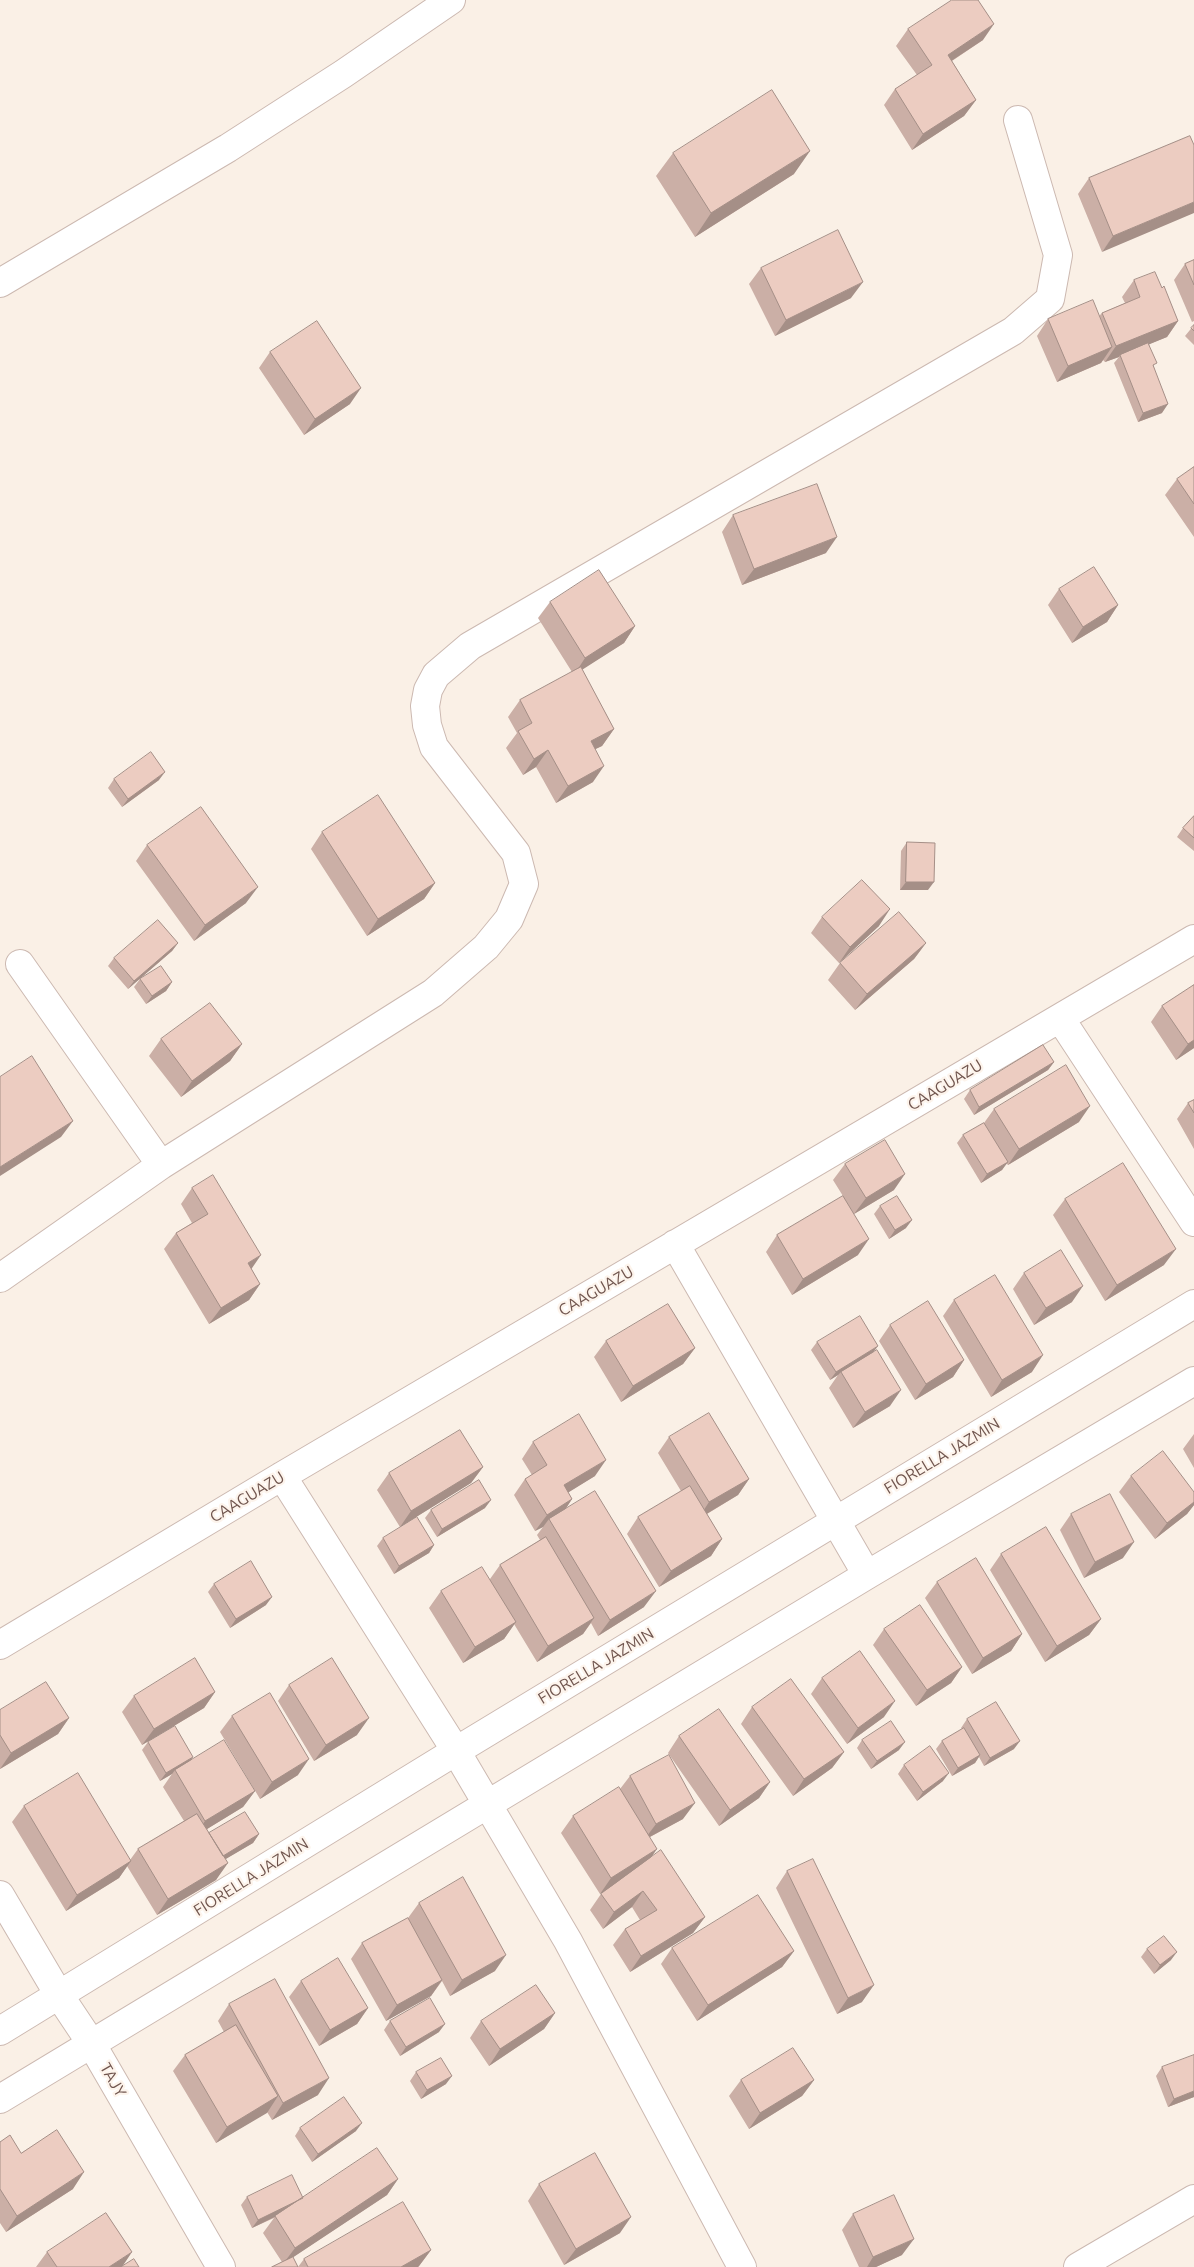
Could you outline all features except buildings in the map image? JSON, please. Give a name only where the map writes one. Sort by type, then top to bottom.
[{"type":"street","points":[[0,283],[228,148],[344,74],[451,0]]},
{"type":"street","points":[[0,1278],[161,1165],[433,993],[486,947],[510,919],[524,884],[516,853],[434,747],[427,725],[425,706],[428,690],[436,675],[470,646],[1013,331],[1050,299],[1058,255],[1018,120]]},
{"type":"street","name":"CAAGUAZU","points":[[0,1645],[282,1476],[1194,939]]},
{"type":"street","points":[[20,964],[161,1165]]},
{"type":"street","points":[[1060,1018],[1194,1222]]},
{"type":"street","points":[[675,1244],[867,1575]]},
{"type":"street","name":"FIORELLA JAZMIN","points":[[0,2031],[456,1751],[1194,1304]]},
{"type":"street","points":[[0,2099],[867,1575],[1194,1381]]},
{"type":"street","points":[[282,1476],[456,1751],[568,1942],[742,2267]]},
{"type":"street","name":"TAJY","points":[[0,1896],[59,1995],[91,2043],[221,2267]]},
{"type":"street","points":[[1078,2267],[1194,2199]]}]
